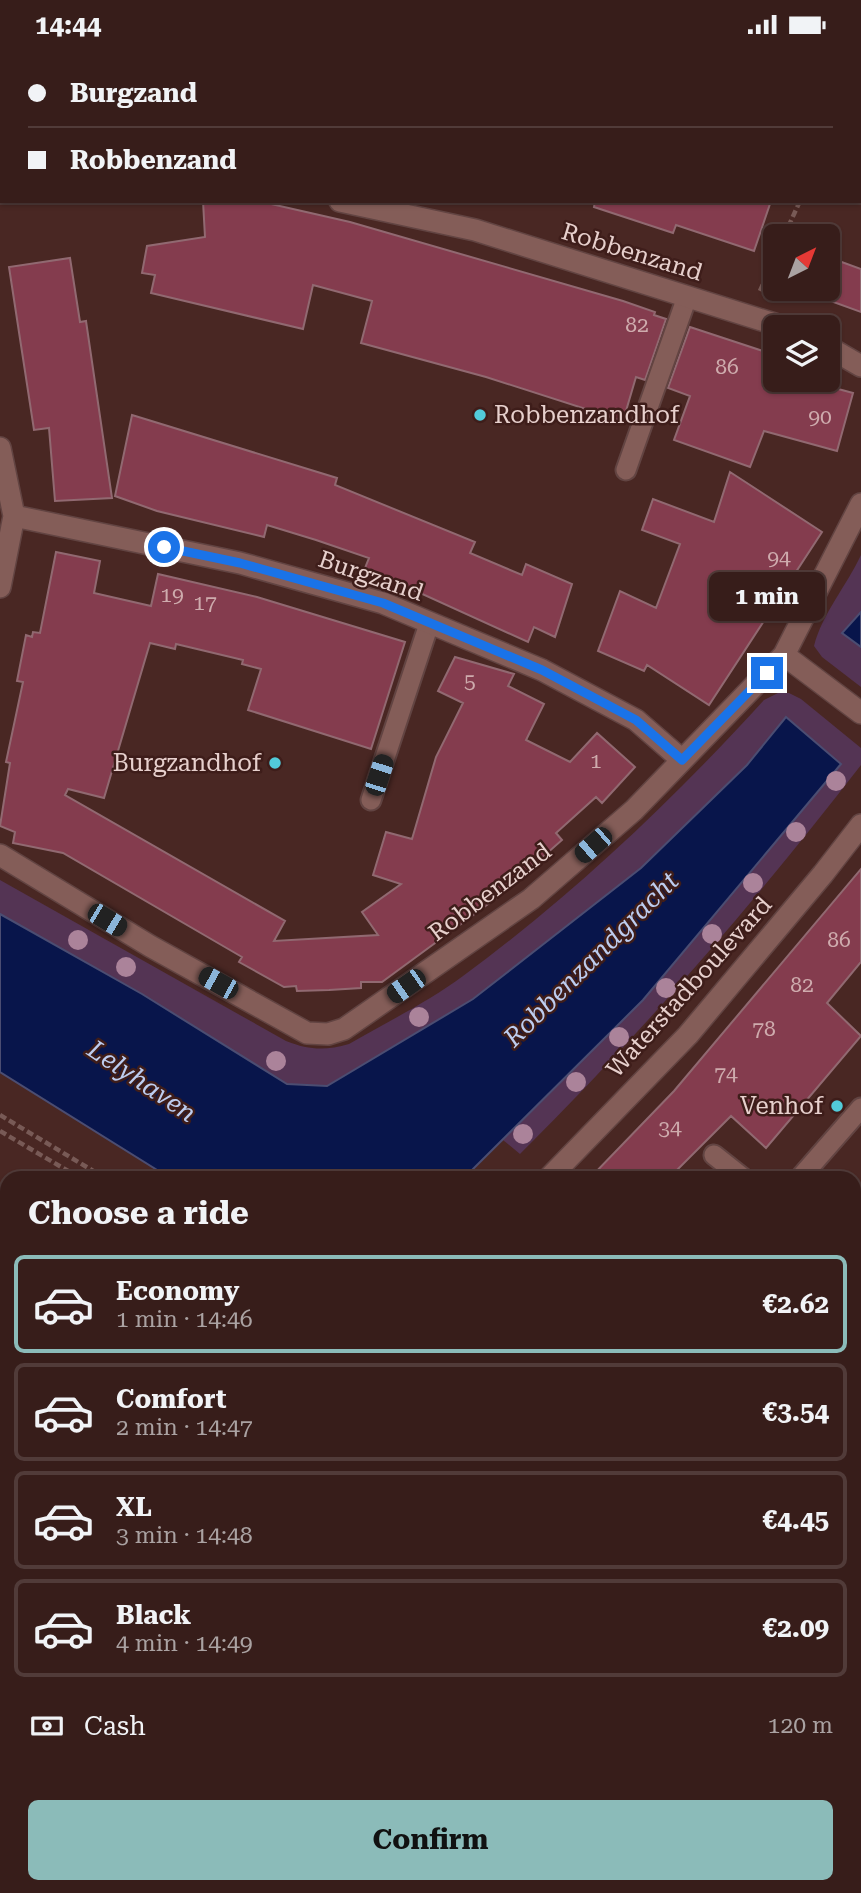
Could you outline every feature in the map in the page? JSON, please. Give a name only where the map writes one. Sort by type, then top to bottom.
[{"type":"street","name":"Robbenzand","points":[[349,203],[475,230],[763,320]]},
{"type":"street","points":[[840,354],[861,366]]},
{"type":"street","points":[[0,448],[13,516],[0,587]]},
{"type":"street","name":"Robbenzand","points":[[0,855],[150,946],[307,1033],[328,1034],[344,1029],[531,899],[634,810],[784,655],[861,504]]},
{"type":"street","name":"Burgzand","points":[[13,516],[240,563],[383,603],[542,670],[636,720],[682,760]]},
{"type":"street","points":[[784,655],[861,713]]},
{"type":"street","name":"Waterstadboulevard","points":[[556,1171],[688,1035],[861,825]]},
{"type":"lane","points":[[626,470],[687,297]]},
{"type":"lane","points":[[371,800],[429,624]]},
{"type":"lane","points":[[806,1171],[861,1108]]},
{"type":"lane","points":[[715,1155],[734,1171]]},
{"type":"path","points":[[789,224],[799,203]]},
{"type":"path","points":[[750,315],[763,284]]},
{"type":"path","points":[[0,1115],[93,1171]]},
{"type":"path","points":[[0,1131],[68,1171]]},
{"type":"shaded area","points":[[861,555],[861,612],[843,633],[861,647],[861,687],[822,657],[814,646],[829,611]]},
{"type":"shaded area","points":[[778,693],[789,693],[801,699],[861,748],[861,765],[697,965],[566,1108],[520,1154],[503,1140],[643,1000],[786,717],[747,765],[641,868],[473,999],[327,1086],[287,1084],[142,994],[0,914],[0,880],[286,1041],[317,1049],[349,1044],[450,985],[544,913],[657,810],[764,700]]},
{"type":"water","points":[[861,612],[861,647],[842,633]]},
{"type":"water","points":[[786,717],[841,764],[643,1000],[471,1171],[159,1171],[0,1072],[0,914],[142,994],[287,1084],[327,1086],[473,999],[641,868],[747,765]]},
{"type":"building","points":[[203,203],[267,203],[350,222],[623,301],[655,312],[654,315],[666,319],[645,380],[636,377],[623,421],[486,377],[361,343],[372,301],[313,285],[303,329],[151,293],[155,275],[142,273],[147,246],[205,237]]},
{"type":"building","points":[[595,203],[770,203],[754,251],[676,225],[673,233],[594,207]]},
{"type":"building","points":[[70,258],[80,322],[86,321],[112,498],[55,501],[49,428],[34,430],[9,267]]},
{"type":"building","points":[[840,261],[861,269],[861,312],[831,301],[840,301]]},
{"type":"building","points":[[690,327],[763,351],[763,392],[840,392],[840,389],[853,393],[837,451],[764,431],[750,467],[674,440],[690,396],[668,388]]},
{"type":"building","points":[[132,415],[337,478],[335,485],[475,542],[470,553],[522,575],[526,564],[572,584],[555,637],[534,627],[528,642],[365,568],[369,558],[316,540],[267,525],[264,537],[157,511],[115,496]]},
{"type":"building","points":[[730,472],[822,532],[709,705],[647,665],[644,671],[598,651],[620,591],[656,608],[680,544],[642,530],[653,499],[714,522]]},
{"type":"building","points":[[56,552],[100,561],[94,593],[151,606],[158,574],[257,597],[405,642],[371,749],[248,710],[261,669],[242,664],[243,660],[176,644],[175,649],[150,643],[104,798],[68,789],[65,795],[285,921],[274,941],[378,935],[362,912],[401,884],[373,875],[386,832],[412,839],[436,757],[463,703],[438,691],[455,657],[514,674],[508,686],[544,704],[526,740],[570,762],[597,733],[635,767],[602,803],[596,797],[556,833],[562,840],[495,899],[382,982],[361,982],[361,988],[329,990],[297,991],[296,986],[284,987],[239,962],[242,957],[63,853],[13,843],[15,832],[0,826],[10,763],[6,762],[23,682],[17,681],[26,635],[32,637],[33,632],[40,633]]},
{"type":"building","points":[[861,869],[861,962],[827,1003],[861,1036],[766,1148],[731,1116],[676,1171],[597,1171],[674,1091]]},
{"type":"place","name":"Robbenzandhof","points":[[480,415]]},
{"type":"place","name":"Burgzandhof","points":[[275,763]]},
{"type":"place","name":"Venhof","points":[[837,1106]]},
{"type":"route","points":[[164,547],[240,563],[383,603],[542,670],[636,720],[682,760],[767,673]]},
{"type":"water label","name":"Robbenzandgracht","points":[[591,959]]},
{"type":"water label","name":"Lelyhaven","points":[[142,1081]]}]
